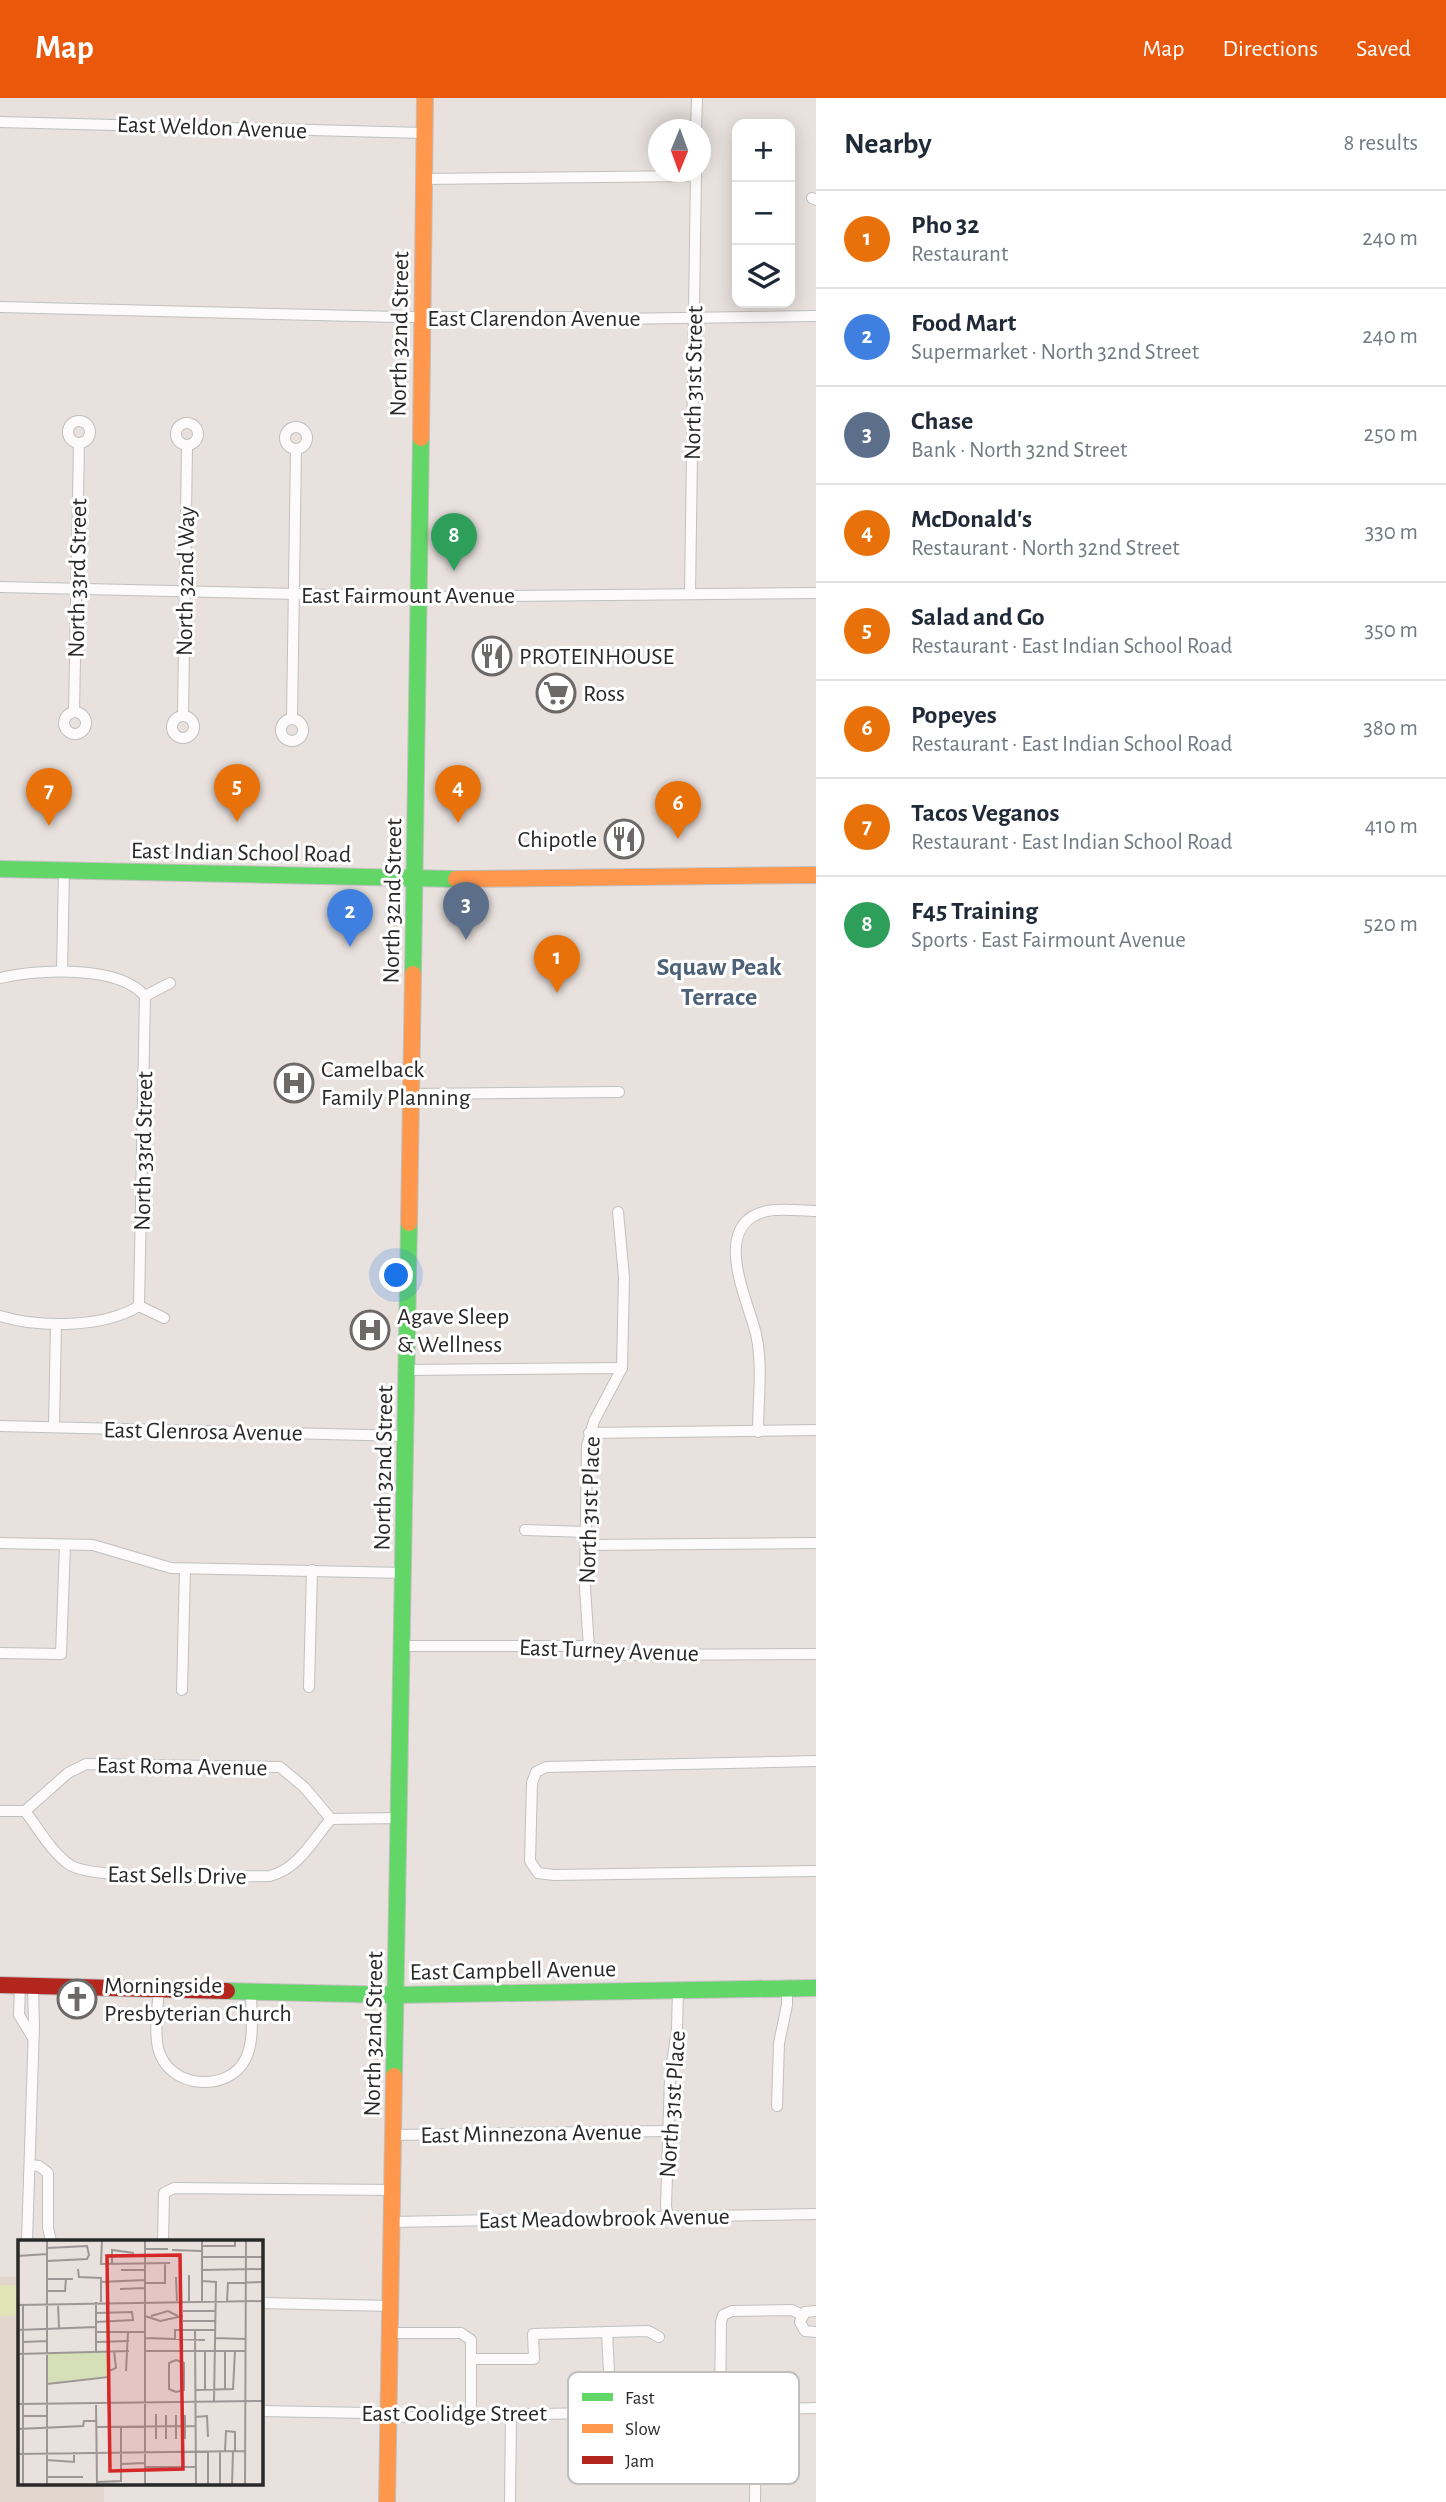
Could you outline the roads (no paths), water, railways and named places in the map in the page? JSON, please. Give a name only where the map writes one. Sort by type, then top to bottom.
[{"type":"main road","name":"North 32nd Street","points":[[387,2502],[415,879],[425,98]]},
{"type":"main road","name":"East Indian School Road","points":[[0,869],[415,879],[816,876]]},
{"type":"main road","name":"East Campbell Avenue","points":[[0,1985],[396,1995],[816,1988]]},
{"type":"street","points":[[696,119],[697,98]]},
{"type":"street","name":"East Weldon Avenue","points":[[0,122],[424,133]]},
{"type":"street","points":[[424,179],[648,175]]},
{"type":"street","name":"North 31st Street","points":[[690,594],[696,182]]},
{"type":"street","name":"East Clarendon Avenue","points":[[0,307],[422,317],[816,316]]},
{"type":"street","name":"North 33rd Street","points":[[74,712],[79,443]]},
{"type":"street","name":"North 32nd Way","points":[[183,715],[187,446]]},
{"type":"street","points":[[292,718],[296,449]]},
{"type":"street","name":"East Fairmount Avenue","points":[[0,587],[419,597],[816,593]]},
{"type":"street","points":[[62,971],[64,870]]},
{"type":"street","points":[[0,978],[62,971],[123,981],[138,988],[145,996],[170,983]]},
{"type":"street","name":"North 33rd Street","points":[[139,1306],[145,996]]},
{"type":"street","points":[[411,1094],[620,1092]]},
{"type":"street","points":[[758,1432],[758,1345],[739,1282],[737,1241],[747,1222],[766,1212],[816,1211]]},
{"type":"street","name":"North 31st Place","points":[[589,1648],[585,1588],[589,1433],[622,1368],[624,1277],[618,1212]]},
{"type":"street","points":[[0,1316],[13,1320],[72,1324],[127,1313],[139,1306],[164,1318]]},
{"type":"street","points":[[54,1427],[56,1324]]},
{"type":"street","points":[[407,1370],[622,1368]]},
{"type":"street","name":"East Glenrosa Avenue","points":[[0,1426],[406,1436]]},
{"type":"street","points":[[589,1433],[816,1430]]},
{"type":"street","points":[[525,1530],[586,1532]]},
{"type":"street","points":[[0,1543],[93,1545],[158,1566],[185,1569],[404,1573]]},
{"type":"street","points":[[586,1545],[816,1543]]},
{"type":"street","points":[[0,1653],[61,1654],[65,1545]]},
{"type":"street","points":[[182,1690],[185,1569]]},
{"type":"street","points":[[309,1687],[312,1570]]},
{"type":"street","name":"East Turney Avenue","points":[[402,1646],[562,1646],[623,1655],[816,1654]]},
{"type":"street","points":[[816,1761],[546,1767],[536,1772],[532,1783],[530,1861],[538,1873],[554,1875],[816,1871]]},
{"type":"street","name":"East Roma Avenue","points":[[25,1811],[68,1773],[86,1764],[227,1765],[280,1767],[304,1787],[331,1819]]},
{"type":"street","points":[[0,1811],[25,1811]]},
{"type":"street","name":"East Sells Drive","points":[[25,1811],[59,1855],[72,1866],[92,1873],[135,1875],[270,1877],[284,1872],[297,1861],[331,1819]]},
{"type":"street","points":[[331,1819],[400,1818]]},
{"type":"street","points":[[26,1986],[28,2021],[33,2038],[27,2240]]},
{"type":"street","points":[[159,1987],[158,2047],[166,2067],[182,2079],[206,2082],[234,2073],[247,2057],[251,1992]]},
{"type":"street","points":[[777,2106],[779,2043],[787,2005],[787,1989]]},
{"type":"street","name":"North 31st Place","points":[[668,2217],[668,2131],[678,1990]]},
{"type":"street","name":"East Minnezona Avenue","points":[[394,2135],[668,2131]]},
{"type":"street","points":[[30,2165],[39,2166],[48,2173],[48,2228],[51,2240]]},
{"type":"street","points":[[163,2240],[164,2193],[174,2188],[393,2190]]},
{"type":"street","name":"East Meadowbrook Avenue","points":[[392,2222],[816,2214]]},
{"type":"street","points":[[262,2303],[391,2306]]},
{"type":"street","points":[[720,2372],[723,2315],[732,2311],[792,2310],[802,2315]]},
{"type":"street","points":[[816,2311],[808,2310],[802,2315],[800,2322],[802,2329],[808,2333],[816,2332]]},
{"type":"street","points":[[471,2359],[534,2359],[533,2334],[648,2331],[660,2337]]},
{"type":"street","points":[[607,2332],[609,2372]]},
{"type":"street","points":[[390,2333],[461,2333],[471,2340],[471,2415]]},
{"type":"street","name":"East Coolidge Street","points":[[262,2411],[407,2417],[568,2413]]},
{"type":"street","points":[[510,2502],[511,2414]]},
{"type":"street","points":[[755,2484],[755,2502]]},
{"type":"place","name":"F45 Training","points":[[454,571]]},
{"type":"place","name":"PROTEINHOUSE","points":[[492,656]]},
{"type":"place","name":"Ross","points":[[556,693]]},
{"type":"place","name":"Salad and Go","points":[[237,822]]},
{"type":"place","name":"McDonald's","points":[[458,823]]},
{"type":"place","name":"Tacos Veganos","points":[[49,826]]},
{"type":"place","name":"Chipotle","points":[[624,839]]},
{"type":"place","name":"Popeyes","points":[[678,839]]},
{"type":"place","name":"Chase","points":[[466,940]]},
{"type":"place","name":"Food Mart","points":[[350,947]]},
{"type":"place","name":"Pho 32","points":[[557,993]]},
{"type":"place","name":"Camelback Family Planning","points":[[294,1083]]},
{"type":"place","name":"Agave Sleep & Wellness","points":[[370,1330]]},
{"type":"place","name":"Morningside Presbyterian Church","points":[[77,1999]]},
{"type":"district","name":"Squaw Peak Terrace","points":[[719,981]]}]
